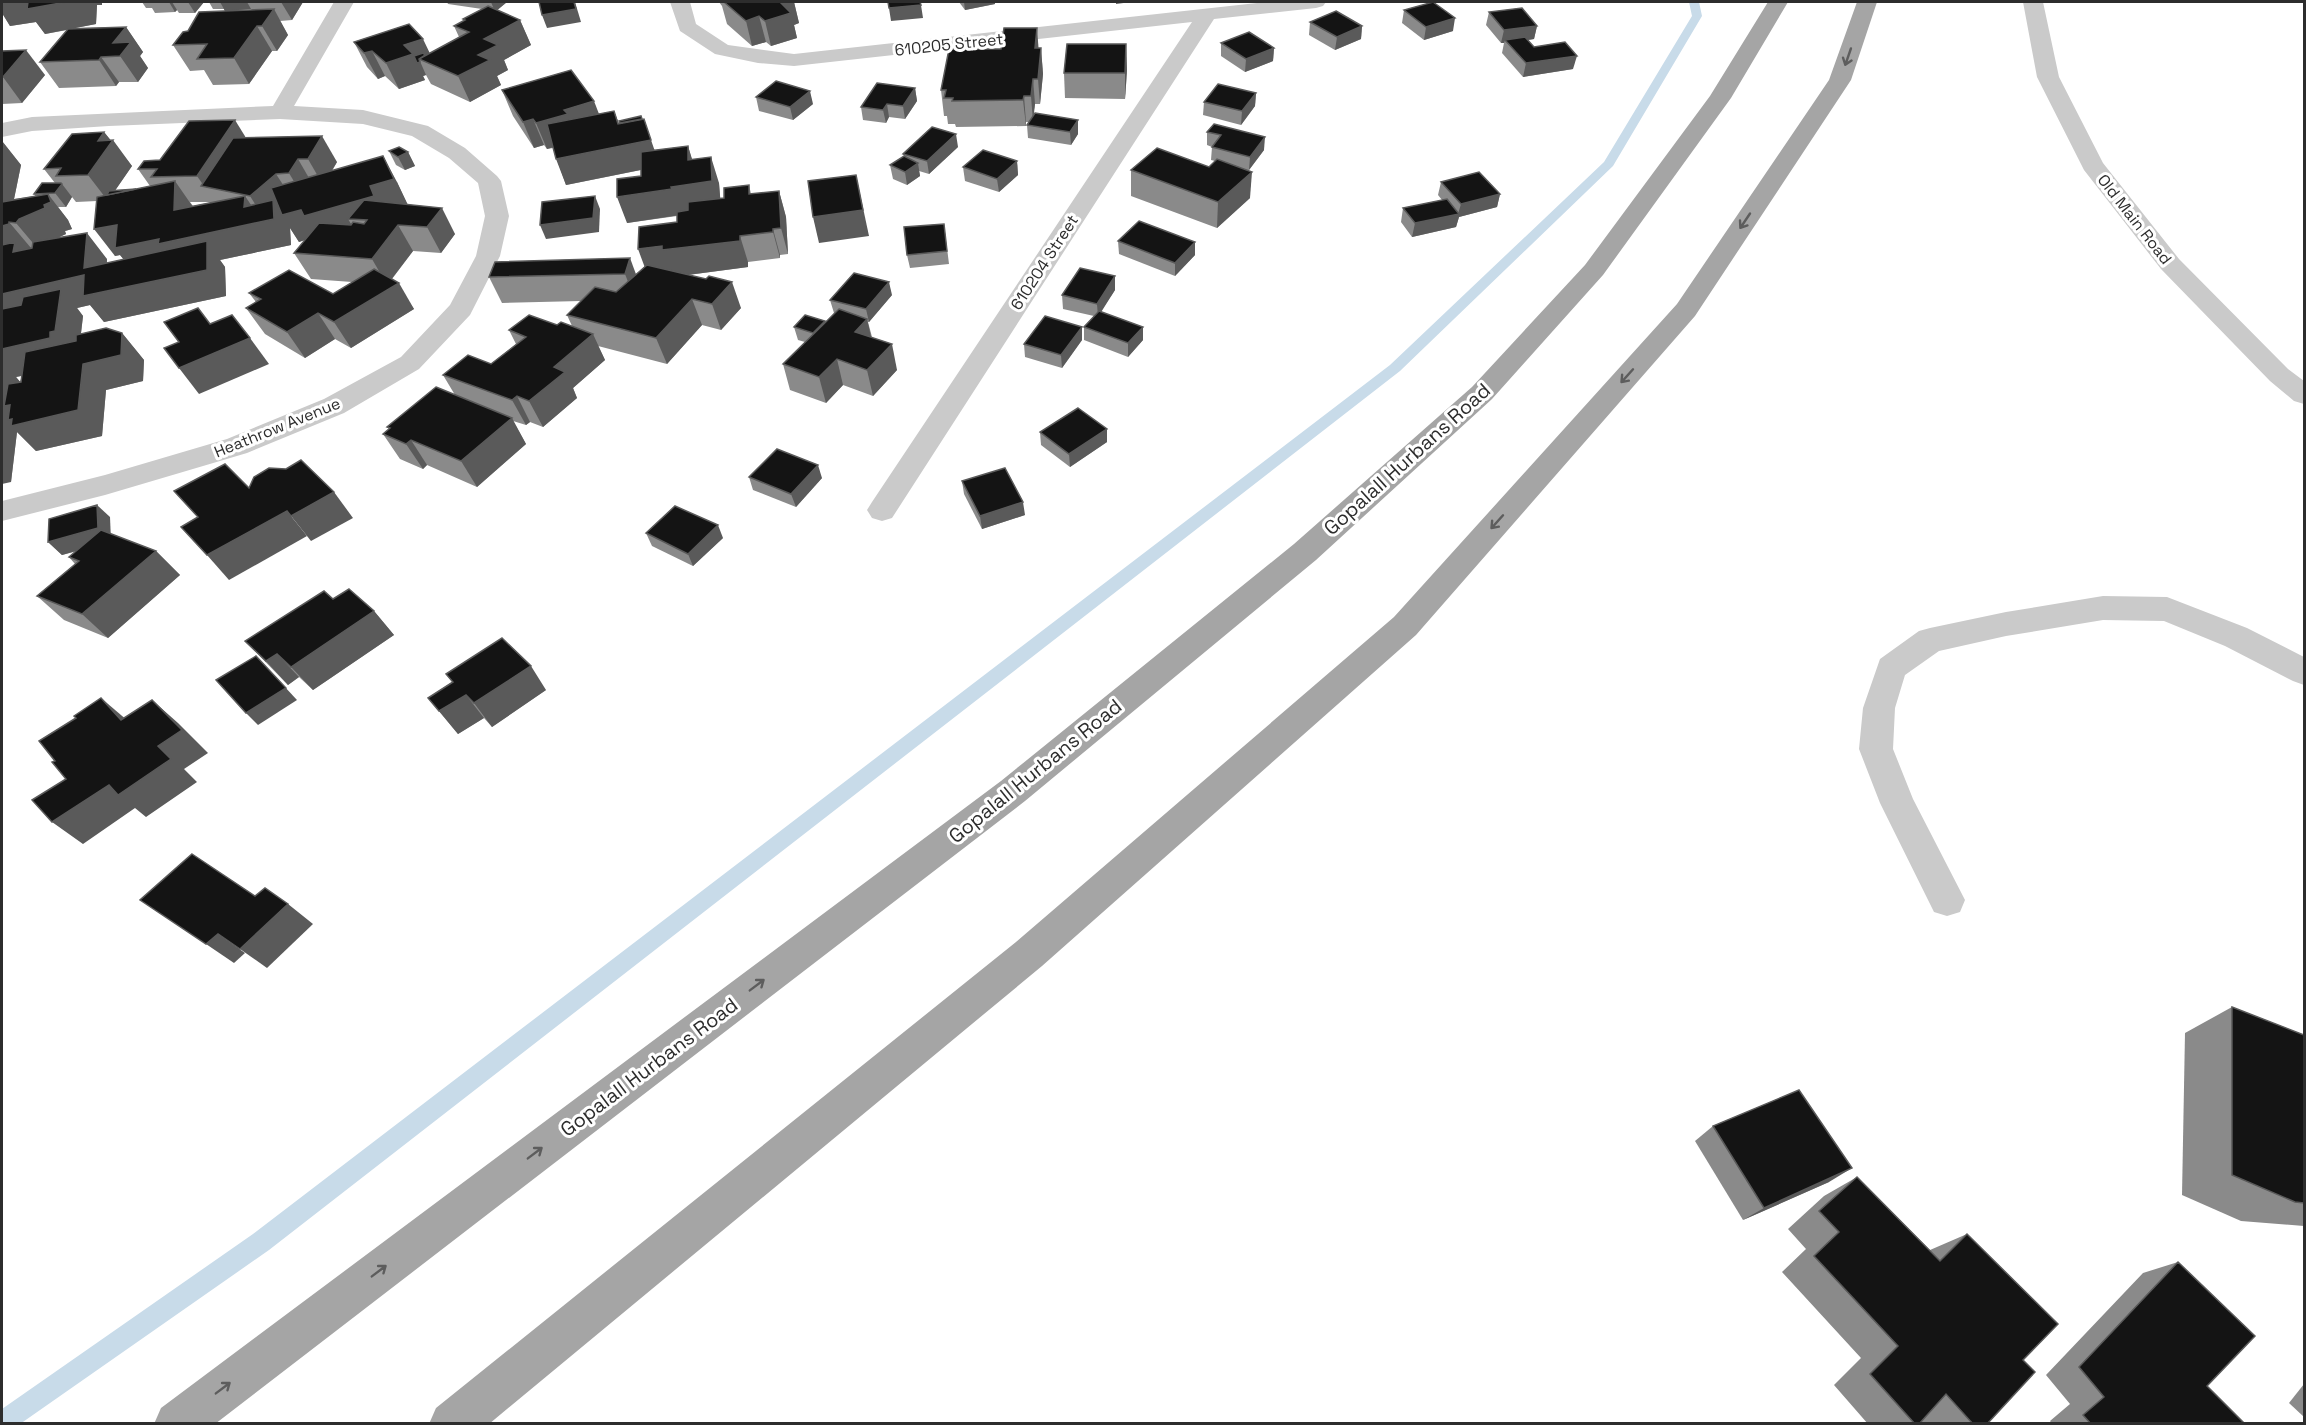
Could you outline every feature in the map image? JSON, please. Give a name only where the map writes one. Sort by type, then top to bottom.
[{"type":"main road","name":"Gopalall Hurbans Road","points":[[177,1424],[1013,791],[1314,544],[1482,393],[1594,270],[1720,98],[1778,2]]},
{"type":"main road","points":[[452,1424],[1029,954],[1405,626],[1686,309],[1840,80],[1867,2]]},
{"type":"street","points":[[280,112],[344,2]]},
{"type":"street","name":"610205 Street","points":[[680,2],[687,27],[722,50],[758,57],[794,60],[1316,2]]},
{"type":"street","name":"Old Main Road","points":[[2033,2],[2048,77],[2092,165],[2170,264],[2279,375],[2304,395]]},
{"type":"street","name":"610204 Street","points":[[882,510],[1207,15]]},
{"type":"street","name":"Heathrow Avenue","points":[[2,130],[32,124],[109,119],[280,112],[363,117],[420,131],[457,153],[489,181],[496,216],[489,256],[462,309],[410,363],[334,406],[237,446],[2,511]]},
{"type":"street","points":[[1947,900],[1897,803],[1876,749],[1879,708],[1891,668],[1930,640],[2006,624],[2103,608],[2167,609],[2236,637],[2304,672]]},
{"type":"building","points":[[28,2],[66,2],[27,9]]},
{"type":"building","points":[[539,2],[574,2],[576,9],[542,15]]},
{"type":"building","points":[[724,2],[780,2],[791,13],[765,21],[759,16],[746,21]]},
{"type":"building","points":[[888,2],[920,2],[921,5],[889,8]]},
{"type":"building","points":[[1433,2],[1455,18],[1426,27],[1404,10]]},
{"type":"building","points":[[488,6],[520,20],[484,39],[498,45],[478,55],[490,60],[458,76],[419,59],[469,32],[454,26]]},
{"type":"building","points":[[1522,8],[1537,26],[1504,30],[1489,12]]},
{"type":"building","points":[[274,9],[262,26],[257,26],[234,58],[197,59],[207,44],[173,45],[183,32],[188,31],[199,12]]},
{"type":"building","points":[[1336,11],[1362,26],[1337,37],[1310,22]]},
{"type":"building","points":[[409,24],[423,39],[404,45],[413,54],[386,63],[372,51],[364,53],[354,42]]},
{"type":"building","points":[[126,27],[113,43],[131,42],[120,56],[101,57],[99,60],[40,62],[68,29]]},
{"type":"building","points":[[1004,28],[1037,28],[1035,48],[1041,48],[1038,79],[1033,79],[1031,96],[1024,96],[1023,100],[952,101],[953,98],[944,98],[946,90],[941,90],[949,49],[1001,49]]},
{"type":"building","points":[[1249,32],[1274,48],[1246,59],[1221,43]]},
{"type":"building","points":[[1525,37],[1534,47],[1565,42],[1577,56],[1526,63],[1505,40]]},
{"type":"building","points":[[1067,44],[1126,44],[1125,73],[1064,73]]},
{"type":"building","points":[[26,50],[3,77],[2,77],[2,51]]},
{"type":"building","points":[[423,53],[425,55],[417,63],[414,56]]},
{"type":"building","points":[[571,70],[594,101],[564,110],[568,114],[536,123],[533,119],[523,122],[502,90]]},
{"type":"building","points":[[776,81],[810,91],[790,107],[756,97]]},
{"type":"building","points":[[877,83],[915,88],[903,106],[887,104],[883,110],[861,107]]},
{"type":"building","points":[[1218,84],[1256,93],[1242,111],[1204,102]]},
{"type":"building","points":[[614,111],[618,124],[644,119],[651,140],[556,159],[547,124]]},
{"type":"building","points":[[1035,113],[1078,120],[1070,132],[1027,125]]},
{"type":"building","points":[[641,116],[642,119],[620,123],[619,121]]},
{"type":"building","points":[[235,120],[197,176],[151,177],[157,169],[138,169],[144,161],[160,160],[189,121]]},
{"type":"building","points":[[1214,124],[1265,137],[1250,157],[1212,147],[1221,135],[1207,132]]},
{"type":"building","points":[[932,127],[956,134],[927,161],[903,154]]},
{"type":"building","points":[[104,132],[98,141],[113,140],[88,175],[56,176],[61,168],[44,169],[72,134]]},
{"type":"building","points":[[322,136],[308,159],[298,159],[289,173],[276,174],[250,196],[201,186],[233,138]]},
{"type":"building","points":[[688,146],[688,160],[711,157],[712,181],[617,197],[617,179],[641,176],[641,152]]},
{"type":"building","points":[[399,147],[408,152],[398,157],[389,151]]},
{"type":"building","points":[[1157,148],[1209,167],[1217,159],[1252,172],[1218,202],[1131,170]]},
{"type":"building","points":[[983,150],[1017,161],[997,179],[963,167]]},
{"type":"building","points":[[383,156],[394,179],[370,186],[374,196],[304,216],[301,210],[282,215],[271,188]]},
{"type":"building","points":[[904,156],[918,163],[905,172],[890,165]]},
{"type":"building","points":[[1479,172],[1500,194],[1461,204],[1441,182]]},
{"type":"building","points":[[856,175],[863,210],[813,217],[808,181]]},
{"type":"building","points":[[175,181],[174,210],[245,196],[244,207],[273,200],[274,219],[158,244],[159,239],[115,248],[117,225],[94,229],[97,197]]},
{"type":"building","points":[[42,183],[62,184],[55,193],[34,194]]},
{"type":"building","points":[[749,185],[749,194],[779,191],[781,228],[773,229],[773,232],[740,236],[740,241],[662,250],[662,246],[638,249],[639,227],[677,222],[677,212],[688,210],[688,202],[724,198],[724,188]]},
{"type":"building","points":[[136,189],[107,195],[109,191]]},
{"type":"building","points":[[48,194],[51,202],[44,205],[45,208],[19,219],[16,223],[9,222],[2,226],[2,202]]},
{"type":"building","points":[[595,196],[593,218],[540,225],[542,202]]},
{"type":"building","points":[[1447,199],[1459,214],[1415,223],[1403,208]]},
{"type":"building","points":[[364,200],[442,208],[427,227],[398,225],[372,259],[294,253],[319,223],[364,224],[367,220],[348,219]]},
{"type":"building","points":[[1139,221],[1195,242],[1175,263],[1118,241]]},
{"type":"building","points":[[944,224],[947,251],[907,255],[904,227]]},
{"type":"building","points":[[87,233],[84,268],[207,241],[207,270],[83,296],[84,275],[2,294],[2,245],[15,242],[13,252],[32,248],[33,242]]},
{"type":"building","points":[[630,258],[625,274],[489,277],[495,262]]},
{"type":"building","points":[[647,265],[706,279],[709,276],[732,282],[712,304],[692,299],[656,338],[567,315],[595,287],[616,292]]},
{"type":"building","points":[[1080,268],[1115,276],[1097,304],[1062,295]]},
{"type":"building","points":[[374,269],[399,283],[334,322],[318,313],[287,332],[246,308],[261,299],[249,293],[289,270],[333,294]]},
{"type":"building","points":[[854,273],[889,282],[866,309],[830,300]]},
{"type":"building","points":[[61,289],[55,331],[50,332],[50,338],[2,349],[2,309],[21,305],[23,297]]},
{"type":"building","points":[[198,308],[210,324],[232,315],[250,338],[179,368],[164,348],[179,342],[164,322]]},
{"type":"building","points":[[839,309],[867,319],[855,332],[892,344],[867,370],[837,359],[819,377],[783,364]]},
{"type":"building","points":[[1099,311],[1143,327],[1128,343],[1084,327]]},
{"type":"building","points":[[529,315],[557,325],[561,322],[593,334],[554,367],[565,372],[529,401],[517,396],[512,400],[443,375],[468,355],[491,364],[526,337],[509,330]]},
{"type":"building","points":[[805,315],[825,321],[813,333],[794,327]]},
{"type":"building","points":[[1045,316],[1082,327],[1061,355],[1024,344]]},
{"type":"building","points":[[106,328],[122,333],[121,355],[83,364],[78,410],[11,426],[12,419],[8,420],[10,405],[4,406],[8,384],[21,382],[25,352],[76,341],[76,335]]},
{"type":"building","points":[[436,387],[512,418],[461,461],[411,440],[406,444],[383,434],[390,428],[387,427]]},
{"type":"building","points":[[1078,408],[1107,429],[1069,454],[1040,432]]},
{"type":"building","points":[[777,449],[818,465],[791,494],[749,477]]},
{"type":"building","points":[[301,460],[334,492],[291,516],[287,511],[207,555],[181,527],[198,517],[174,491],[225,464],[249,488],[254,477],[269,468],[286,469]]},
{"type":"building","points":[[1005,468],[1023,502],[980,516],[962,481]]},
{"type":"building","points":[[97,505],[98,528],[48,542],[49,519]]},
{"type":"building","points":[[675,506],[718,525],[688,554],[646,533]]},
{"type":"building","points":[[101,530],[156,551],[82,614],[37,596],[79,561],[69,557]]},
{"type":"building","points":[[349,589],[374,611],[291,667],[277,654],[266,661],[245,641],[324,591],[333,599]]},
{"type":"building","points":[[502,638],[531,666],[474,703],[466,695],[439,711],[428,698],[453,682],[446,674]]},
{"type":"building","points":[[256,656],[286,688],[246,713],[216,680]]},
{"type":"building","points":[[101,698],[121,720],[152,700],[182,730],[158,746],[171,759],[118,795],[109,785],[52,822],[32,800],[66,779],[39,741],[76,718],[74,716]]},
{"type":"building","points":[[192,854],[255,896],[265,888],[288,904],[240,949],[218,934],[206,944],[140,900]]},
{"type":"building","points":[[2232,1007],[2304,1035],[2304,1203],[2295,1202],[2232,1175]]},
{"type":"building","points":[[1799,1090],[1852,1168],[1764,1208],[1713,1126]]},
{"type":"building","points":[[1857,1177],[1940,1261],[1967,1234],[2058,1324],[2023,1360],[2035,1372],[1987,1424],[1973,1424],[1946,1394],[1919,1424],[1915,1424],[1870,1374],[1898,1346],[1814,1256],[1839,1232],[1819,1211]]},
{"type":"building","points":[[2178,1262],[2255,1336],[2207,1386],[2245,1424],[2091,1424],[2083,1415],[2104,1397],[2079,1367]]},
{"type":"waterway","points":[[2,1422],[261,1242],[1395,368],[1609,164],[1697,16],[1694,2]]}]
